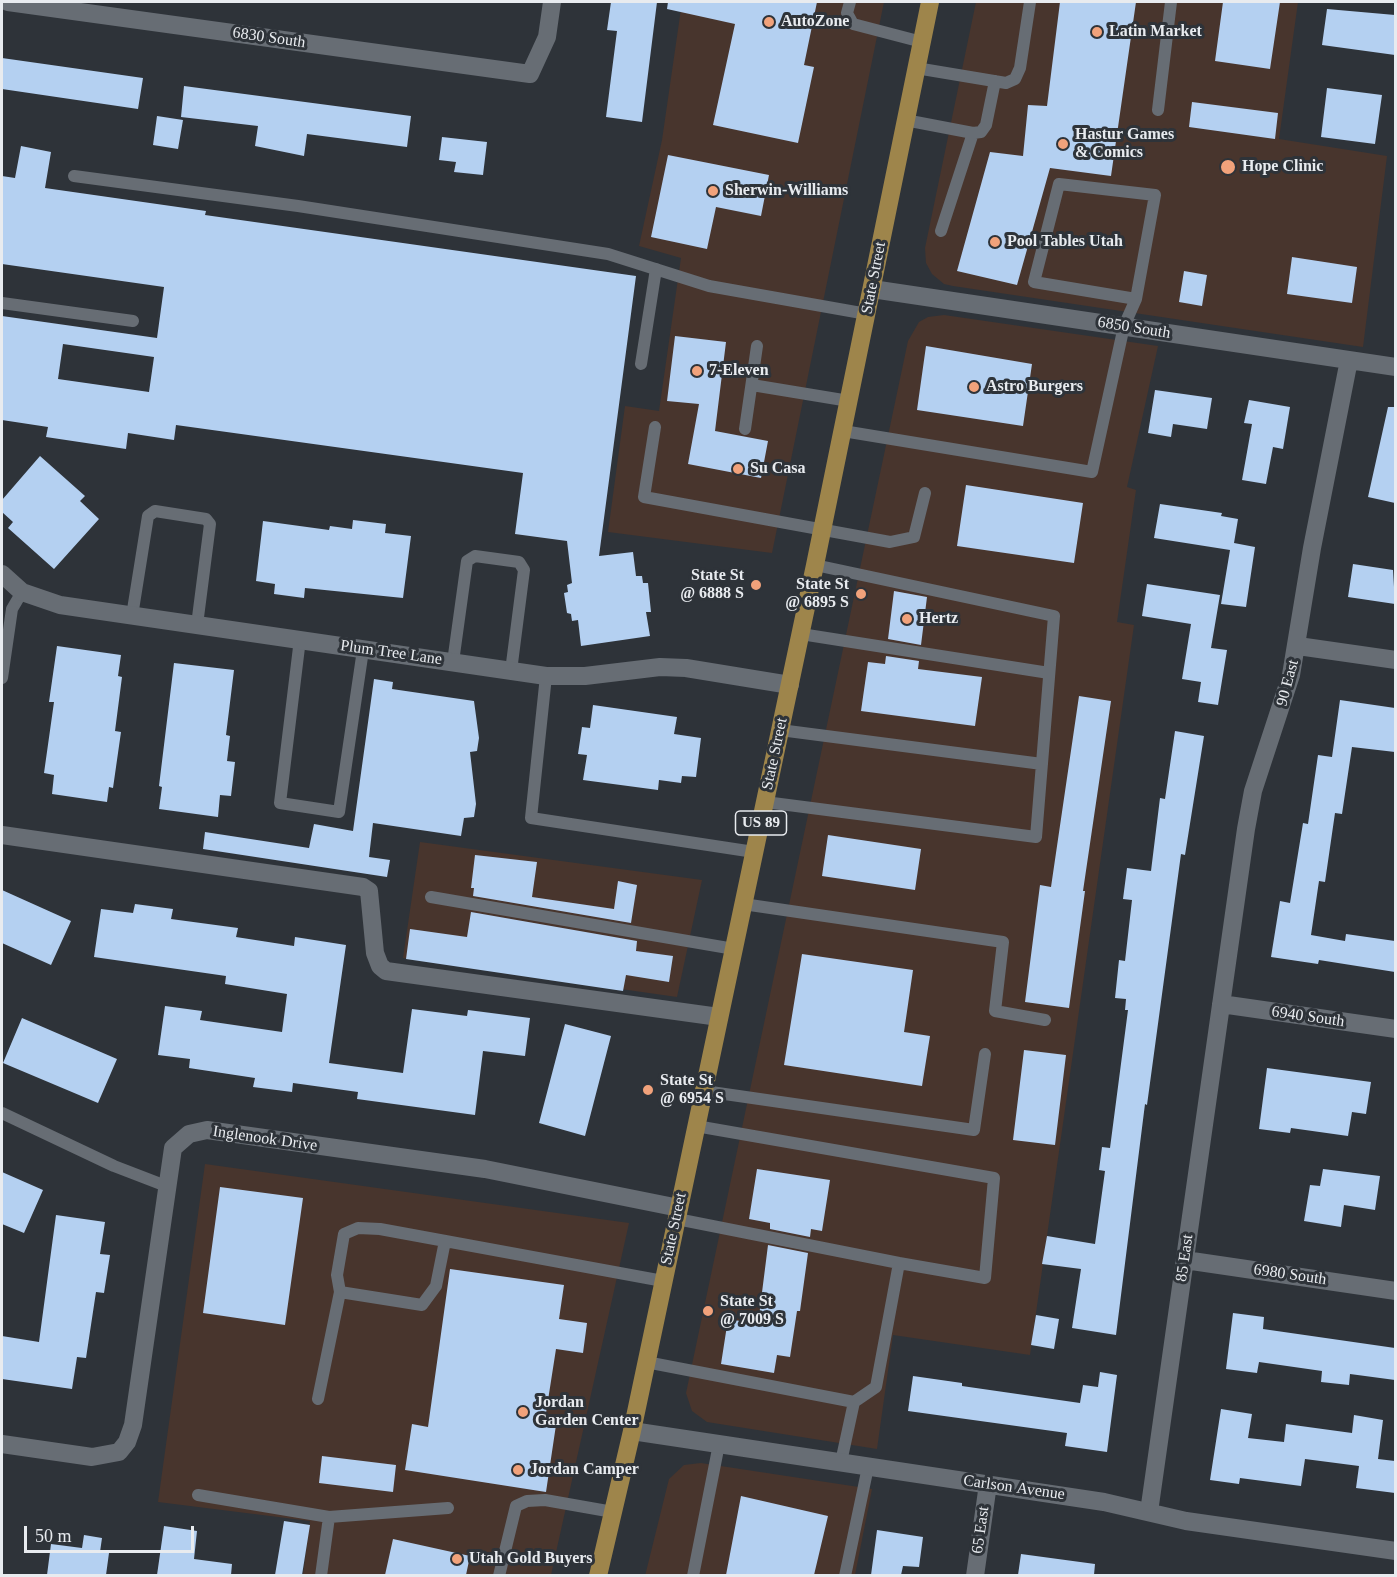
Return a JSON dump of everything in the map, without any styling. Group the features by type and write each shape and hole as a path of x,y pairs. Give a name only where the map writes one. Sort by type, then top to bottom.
{"main road":[{"name":"State Street","path":"598,1575 632,1431 801,634 930,2"}],"street":[{"name":"6830 South","path":"8,2 530,74 547,37 552,2"},
{"name":"6850 South","path":"872,289 1395,367"},
{"name":"90 East","path":"1221,1004 1253,791 1284,702 1298,645 1312,548 1349,360"},
{"name":"Plum Tree Lane","path":"2,574 22,592 60,605 546,676 585,676 660,667 686,668 790,685"},
{"path":"1298,645 1395,660"},
{"path":"2,835 363,887 369,891 375,953 380,966 386,971 719,1017"},
{"name":"6940 South","path":"1221,1004 1395,1029"},
{"name":"85 East","path":"1149,1512 1221,1004"},
{"name":"Inglenook Drive","path":"2,1444 92,1457 119,1452 127,1442 133,1425 173,1148 189,1134 207,1130 485,1169 678,1213"},
{"name":"6980 South","path":"1185,1260 1395,1291"},
{"name":"Carlson Avenue","path":"632,1431 1104,1502 1186,1521 1395,1551"},
{"name":"65 East","path":"975,1575 987,1484"}],"lane":[{"path":"850,2 848,13 854,24 922,42"},
{"path":"916,68 1006,83 1015,79 1020,68 1030,2"},
{"path":"1158,110 1171,2"},
{"path":"905,120 973,133 981,132 986,125 995,81"},
{"path":"941,231 973,133"},
{"path":"74,176 298,206 608,254 709,286 867,314"},
{"path":"843,431 1092,472 1124,326 1136,299 1155,195 1059,184 1034,282 1136,299"},
{"path":"641,364 656,269"},
{"path":"2,303 134,321"},
{"path":"745,429 757,346"},
{"path":"752,385 849,401"},
{"path":"655,427 644,497 890,542 914,537 925,493"},
{"path":"132,616 148,516 155,511 206,519 210,524 197,625"},
{"path":"453,662 470,557 519,562 524,570 511,671"},
{"path":"765,802 1036,837 1054,616 815,565"},
{"path":"2,678 12,609 22,592"},
{"path":"801,634 1049,673"},
{"path":"300,639 280,803 339,812 363,650"},
{"path":"546,676 531,818 754,852"},
{"path":"780,730 1042,764"},
{"path":"431,897 734,949"},
{"path":"743,904 1003,942 995,1011 1045,1020"},
{"path":"704,1091 974,1130 985,1054"},
{"path":"2,1113 114,1166 166,1186"},
{"path":"678,1213 899,1263 985,1278 994,1178 696,1126"},
{"path":"318,1399 340,1292 337,1275 344,1234 358,1228 380,1229 663,1281"},
{"path":"340,1292 422,1305 436,1286 445,1241"},
{"path":"841,1462 854,1402 876,1387 899,1263"},
{"path":"646,1362 854,1402"},
{"path":"693,1575 719,1444"},
{"path":"845,1575 868,1467"},
{"path":"198,1495 329,1517 448,1508"},
{"path":"499,1575 516,1506 527,1501 545,1500 614,1512"},
{"path":"321,1575 329,1517"}],"shaded area":[{"path":"682,2 884,2 772,553 608,532 625,406 659,411 681,258 639,246 662,140"},
{"path":"976,2 1298,2 1279,139 1387,156 1363,347 953,286 944,284 932,274 926,263 925,248"},
{"path":"944,315 1158,346 1127,487 1136,490 1117,622 1134,625 1030,1355 893,1335 877,1449 707,1422 692,1411 686,1393 908,341 919,322 928,317"},
{"path":"420,842 702,880 677,997 403,958"},
{"path":"205,1164 629,1223 551,1575 303,1575 310,1521 158,1502"},
{"path":"701,1463 872,1489 855,1575 645,1576 669,1479 684,1465"}],"building":[{"path":"611,2 657,2 642,122 606,117 617,31 607,30"},
{"path":"668,2 817,2 804,65 814,67 798,143 713,125 735,24 667,9"},
{"path":"1060,2 1136,2 1111,176 1050,168 1017,285 957,271 990,152 1023,156 1028,105 1047,106"},
{"path":"1223,2 1280,2 1270,69 1215,61"},
{"path":"1327,9 1395,15 1395,55 1322,45"},
{"path":"2,58 143,78 138,109 2,89"},
{"path":"184,86 411,116 407,147 307,134 304,156 255,146 258,126 181,117"},
{"path":"1327,88 1382,95 1375,144 1321,137"},
{"path":"1192,102 1278,113 1275,139 1189,127"},
{"path":"157,116 183,120 178,149 153,145"},
{"path":"442,137 487,142 483,175 454,172 456,162 439,160"},
{"path":"21,146 51,152 45,188 206,211 205,215 636,276 599,556 633,552 636,576 642,576 643,583 648,583 651,612 646,612 650,636 581,646 578,620 572,621 571,614 567,613 564,593 568,592 567,585 572,583 567,541 515,534 523,473 176,425 174,440 128,433 126,449 46,437 48,427 2,420 2,316 157,338 164,287 2,264 2,176 15,178","holes":["63,344 154,357 149,392 58,379"]},
{"name":"Sherwin-Williams","path":"668,155 769,175 761,216 716,207 707,249 651,237"},
{"path":"1292,257 1357,267 1352,303 1287,294"},
{"path":"1184,271 1207,275 1202,306 1179,302"},
{"path":"675,336 726,342 715,431 768,441 761,478 688,464 699,404 667,401"},
{"name":"Astro Burgers","path":"926,346 1032,364 1023,426 917,410"},
{"path":"1155,390 1212,398 1207,429 1173,424 1171,437 1148,433"},
{"path":"1249,400 1290,407 1283,449 1273,447 1266,484 1242,480 1252,424 1244,423"},
{"path":"1388,407 1395,407 1395,503 1368,497"},
{"path":"40,456 85,496 80,501 99,519 54,569 8,528 13,522 2,512 2,500"},
{"path":"966,485 1083,503 1074,563 957,546"},
{"path":"1160,504 1222,513 1221,516 1238,519 1234,543 1255,547 1246,607 1221,604 1230,550 1154,538"},
{"path":"353,520 386,524 385,533 411,536 403,598 305,588 304,598 274,594 275,584 256,581 263,521 329,530 330,526 352,529"},
{"path":"1353,564 1393,570 1395,604 1348,597"},
{"path":"1147,584 1220,595 1211,648 1227,650 1218,705 1198,702 1201,682 1182,679 1191,624 1142,616"},
{"name":"Hertz","path":"894,591 927,597 921,645 888,639"},
{"path":"57,646 121,655 118,676 122,677 115,731 121,732 113,788 109,787 107,802 52,794 54,775 44,773 54,702 49,702"},
{"path":"886,656 919,661 918,669 982,677 975,726 861,711 868,662 885,664"},
{"path":"174,663 234,670 226,735 230,736 227,761 235,762 231,796 220,795 218,817 159,809 162,787 159,786"},
{"path":"374,679 393,682 392,689 474,701 479,738 477,751 470,752 476,804 474,817 464,818 461,836 373,823 369,857 390,860 387,877 203,849 205,832 309,848 314,824 353,831"},
{"path":"1079,696 1111,701 1083,891 1085,891 1069,1008 1025,1002 1040,885 1051,887"},
{"path":"1340,700 1395,708 1395,752 1352,747 1342,814 1335,813 1325,882 1319,881 1311,935 1345,941 1346,934 1395,941 1395,972 1319,960 1318,964 1271,957 1280,901 1290,903 1303,823 1308,824 1318,755 1332,757"},
{"path":"593,705 677,717 674,734 701,738 696,777 682,776 681,783 659,780 658,790 583,780 587,755 578,754 582,727 590,728"},
{"path":"1175,731 1204,736 1185,855 1181,854 1147,1105 1145,1104 1116,1335 1072,1328 1081,1269 1042,1264 1047,1236 1095,1244 1105,1171 1099,1170 1102,1147 1110,1148 1128,1010 1125,1010 1126,999 1115,998 1119,960 1125,961 1132,900 1123,899 1127,868 1151,871 1160,798 1165,799"},
{"path":"828,835 921,849 915,890 822,876"},
{"path":"475,855 537,862 532,897 614,909 618,881 637,885 631,923 473,896 474,888 471,888"},
{"path":"2,890 71,921 51,965 2,943"},
{"path":"135,904 173,909 171,919 238,928 236,937 294,946 295,937 346,945 329,1063 403,1073 412,1009 467,1016 468,1010 530,1018 525,1056 483,1051 475,1115 357,1099 358,1092 293,1083 292,1092 253,1087 255,1078 189,1068 190,1059 158,1055 165,1006 202,1011 200,1020 282,1032 287,994 225,984 226,976 94,957 101,909 133,913"},
{"path":"471,912 637,941 636,951 673,956 669,982 626,975 623,991 406,959 410,929 467,937"},
{"path":"802,954 913,970 904,1032 930,1036 922,1086 784,1065"},
{"path":"22,1018 117,1059 98,1103 3,1063"},
{"path":"565,1024 611,1036 585,1136 539,1123"},
{"path":"1024,1050 1066,1055 1055,1145 1013,1140"},
{"path":"1267,1068 1371,1082 1366,1114 1352,1112 1348,1136 1291,1128 1290,1133 1259,1129"},
{"path":"757,1169 830,1180 822,1231 811,1229 810,1237 770,1229 770,1223 749,1219"},
{"path":"1323,1169 1380,1176 1375,1210 1344,1205 1341,1227 1304,1221 1310,1185 1320,1186"},
{"path":"2,1172 43,1190 24,1233 2,1224"},
{"path":"220,1187 303,1198 285,1325 203,1313"},
{"path":"56,1215 105,1222 100,1254 110,1255 104,1293 96,1292 86,1358 77,1357 72,1389 2,1379 2,1336 39,1342"},
{"path":"768,1245 808,1253 800,1311 797,1311 790,1357 777,1355 774,1373 721,1364 728,1319 758,1324"},
{"path":"450,1269 564,1285 559,1319 587,1323 583,1353 556,1349 546,1413 556,1425 546,1492 405,1470 412,1424 428,1427"},
{"path":"1233,1313 1264,1317 1263,1329 1395,1348 1395,1380 1350,1374 1349,1385 1321,1382 1322,1371 1259,1362 1257,1373 1226,1369"},
{"path":"1036,1315 1059,1319 1054,1349 1031,1345"},
{"path":"1100,1372 1117,1375 1107,1452 1065,1446 1067,1433 908,1411 913,1376 962,1383 962,1386 1080,1403 1083,1385 1098,1387"},
{"path":"1221,1409 1252,1414 1248,1438 1284,1442 1286,1424 1352,1433 1354,1415 1383,1420 1378,1459 1395,1461 1395,1493 1356,1488 1359,1466 1305,1459 1301,1486 1240,1478 1239,1484 1210,1480"},
{"path":"322,1456 396,1465 393,1492 319,1483"},
{"path":"741,1496 828,1516 814,1575 726,1575"},
{"path":"284,1521 310,1525 302,1575 275,1575"},
{"path":"164,1526 197,1531 194,1559 232,1564 231,1575 157,1575"},
{"path":"877,1530 923,1537 919,1567 903,1566 901,1575 871,1575"},
{"path":"84,1535 102,1538 100,1552 109,1553 106,1575 47,1575 51,1544 82,1548"},
{"path":"393,1539 470,1556 466,1575 385,1575"},
{"path":"1021,1554 1095,1564 1094,1575 1018,1575"}],"place":[{"name":"AutoZone","path":"769,22"},
{"name":"Latin Market","path":"1097,32"},
{"name":"Hastur Games & Comics","path":"1063,144"},
{"name":"Hope Clinic","path":"1228,167"},
{"name":"Sherwin-Williams","path":"713,191"},
{"name":"Pool Tables Utah","path":"995,242"},
{"name":"7-Eleven","path":"697,371"},
{"name":"Astro Burgers","path":"974,387"},
{"name":"Su Casa","path":"738,469"},
{"name":"State St @ 6888 S","path":"756,585"},
{"name":"State St @ 6895 S","path":"861,594"},
{"name":"Hertz","path":"907,619"},
{"name":"State St @ 6954 S","path":"648,1090"},
{"name":"State St @ 7009 S","path":"708,1311"},
{"name":"Jordan Garden Center","path":"523,1412"},
{"name":"Jordan Camper","path":"518,1470"},
{"name":"Utah Gold Buyers","path":"457,1559"}]}
